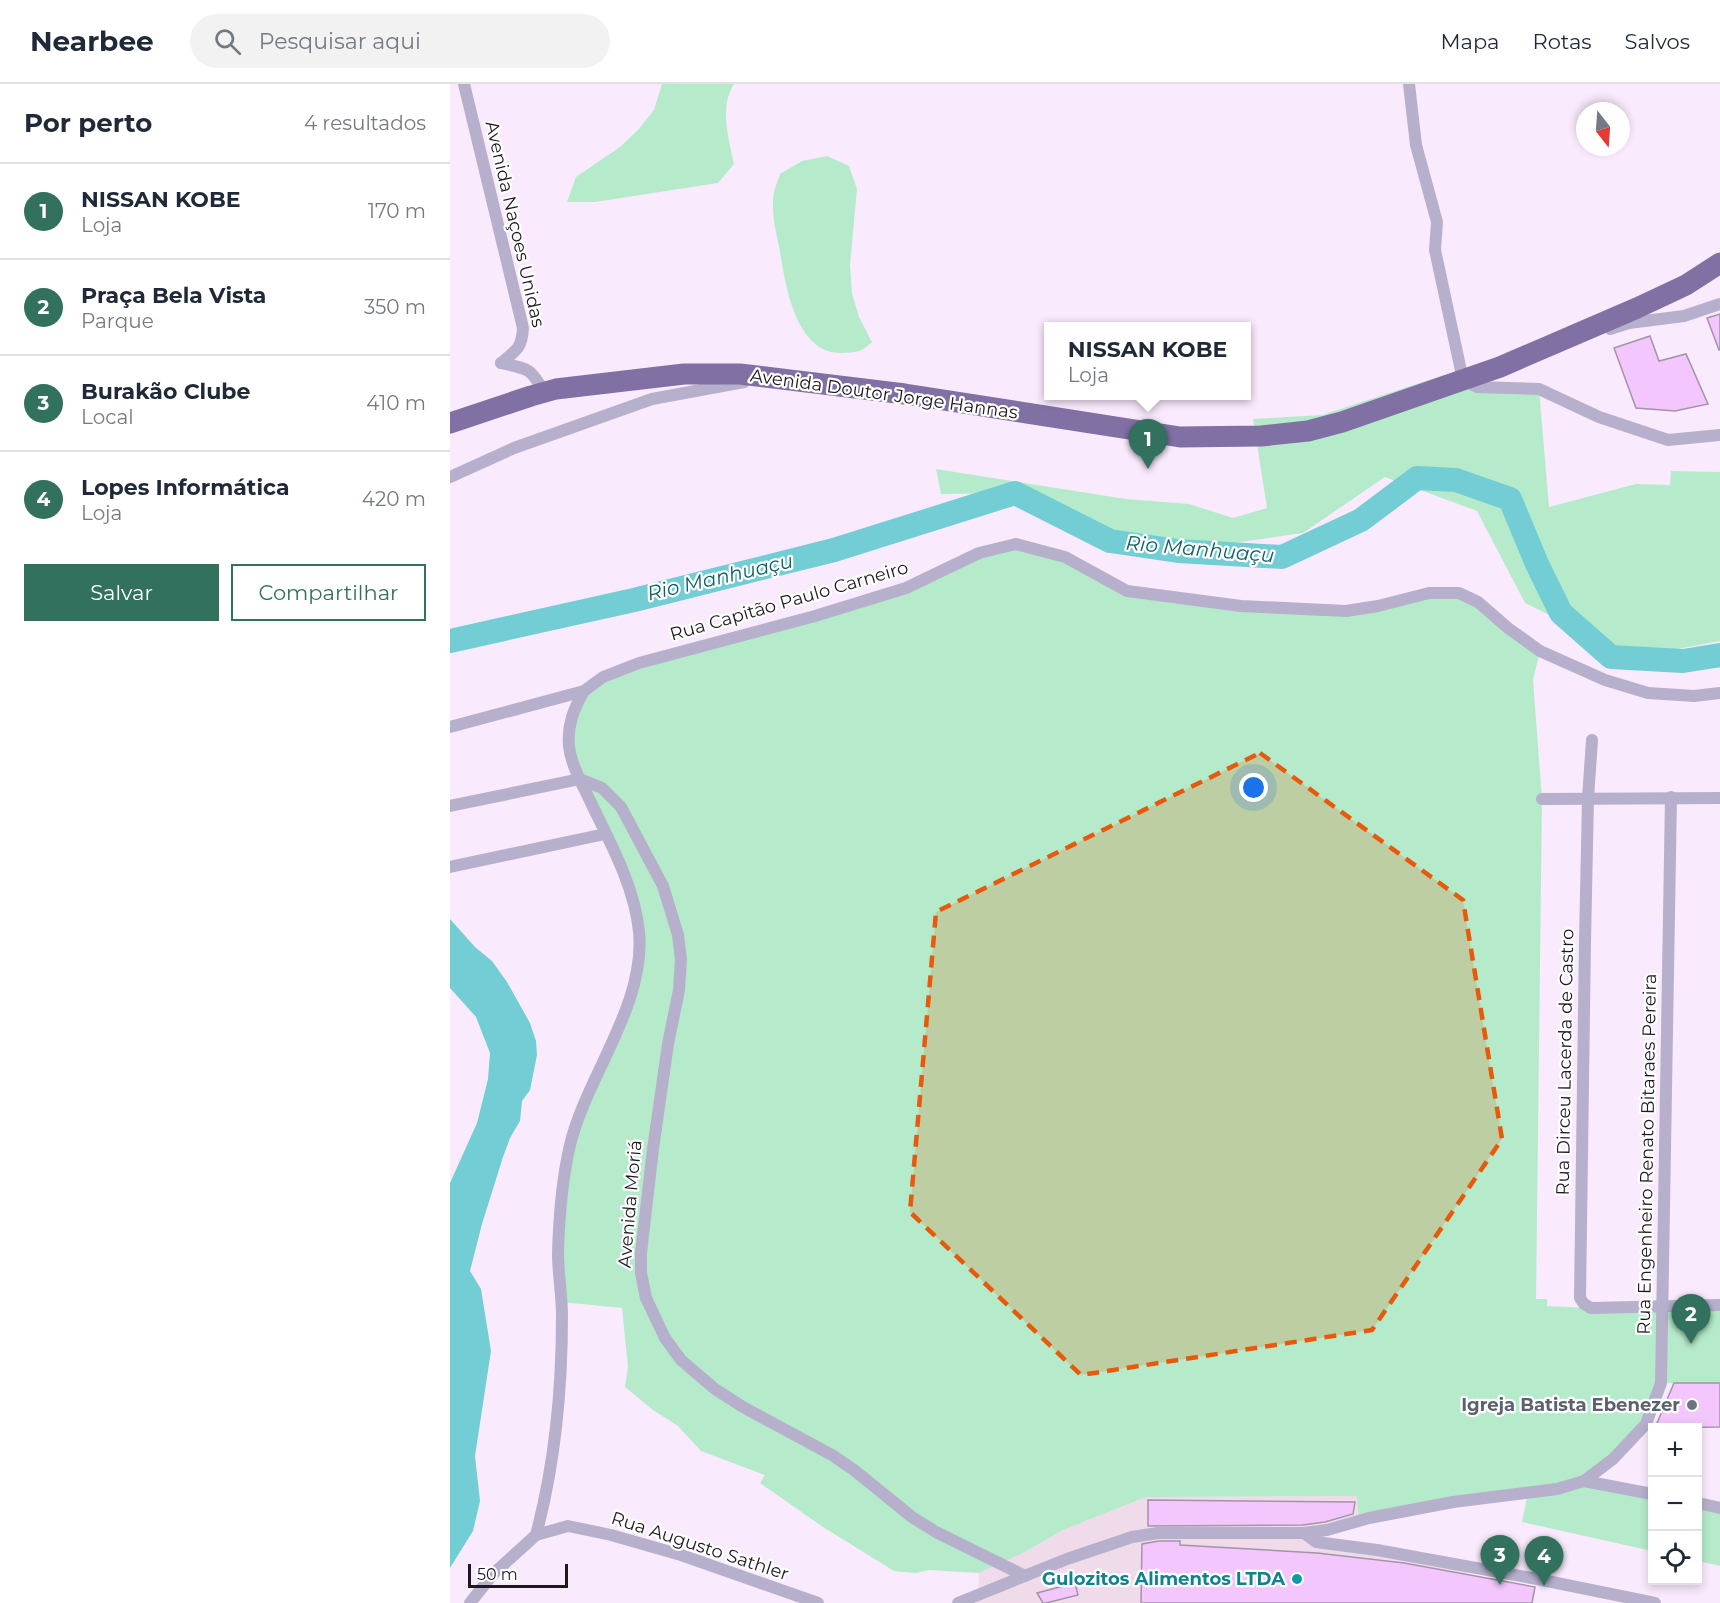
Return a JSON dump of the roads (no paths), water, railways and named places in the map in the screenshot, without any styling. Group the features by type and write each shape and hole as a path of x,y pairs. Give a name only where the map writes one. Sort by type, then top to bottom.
{"highway":[{"name":"Avenida Doutor Jorge Hannas","path":"450,423 544,392 684,374 761,376 905,394 1180,437 1262,436 1308,431 1342,422 1463,380 1540,350 1686,285 1720,263"}],"street":[{"name":"Avenida Naçoes Unidas","path":"464,84 523,328 523,343 501,363 532,372 544,392"},
{"path":"1409,84 1416,146 1437,222 1435,250 1463,380 1477,387 1539,389 1599,417 1668,440 1720,435"},
{"path":"1540,350 1629,323 1684,316 1720,304"},
{"path":"450,477 513,448 652,399 755,380 761,376"},
{"name":"Rua Capitão Paulo Carneiro","path":"584,691 603,677 639,663 815,616 906,588 979,553 1016,544 1065,557 1127,591 1240,606 1346,611 1378,606 1429,593 1459,593 1478,602 1540,651 1605,680 1648,693 1694,696 1720,693"},
{"path":"450,727 584,691"},
{"path":"470,1603 493,1574 536,1535 547,1495 561,1368 562,1314 558,1253 570,1146 585,1099 630,1000 638,963 639,932 631,896 579,778 569,747 570,721 584,691"},
{"name":"Rua Dirceu Lacerda de Castro","path":"1592,740 1588,798 1580,1298 1591,1308 1720,1305"},
{"path":"450,806 579,778"},
{"name":"Avenida Moriá","path":"579,778 602,788 621,807 663,886 678,935 681,959 679,990 668,1044 641,1253 641,1273 646,1298 665,1338 681,1360 715,1389 839,1460 912,1517 936,1532 1025,1576"},
{"name":"Rua Engenheiro Renato Bitaraes Pereira","path":"1584,1481 1613,1459 1646,1424 1661,1383 1671,797"},
{"path":"1542,799 1720,798"},
{"path":"450,867 605,834"},
{"path":"958,1603 1067,1559 1132,1538 1158,1533 1304,1533 1453,1502 1557,1489 1584,1481 1648,1493"},
{"path":"1702,1504 1720,1508"},
{"name":"Rua Augusto Sathler","path":"536,1535 568,1526 611,1535 681,1555 818,1603"},
{"path":"1304,1533 1316,1542 1377,1550 1537,1578 1655,1603"},
{"path":"768,1586 789,1603"}],"water":[{"path":"450,919 475,947 492,961 507,982 530,1023 536,1041 537,1055 530,1090 522,1101 520,1121 503,1157 470,1271 481,1289 491,1351 475,1456 480,1501 473,1531 450,1568 450,1183 477,1123 488,1079 490,1053 476,1017 450,988"}],"waterway":[{"name":"Rio Manhuaçu","path":"450,641 634,600 834,550 1015,493 1110,541 1178,551 1282,557 1361,520 1417,478 1456,480 1510,499 1537,564 1561,613 1611,657 1683,661 1720,655"}],"place":[{"name":"NISSAN KOBE","path":"1148,469"},
{"name":"Praça Bela Vista","path":"1691,1344"},
{"name":"Igreja Batista Ebenezer","path":"1692,1405"},
{"name":"Gulozitos Alimentos LTDA","path":"1297,1579"},
{"name":"Burakão Clube","path":"1500,1585"},
{"name":"Lopes Informática","path":"1544,1586"}]}
